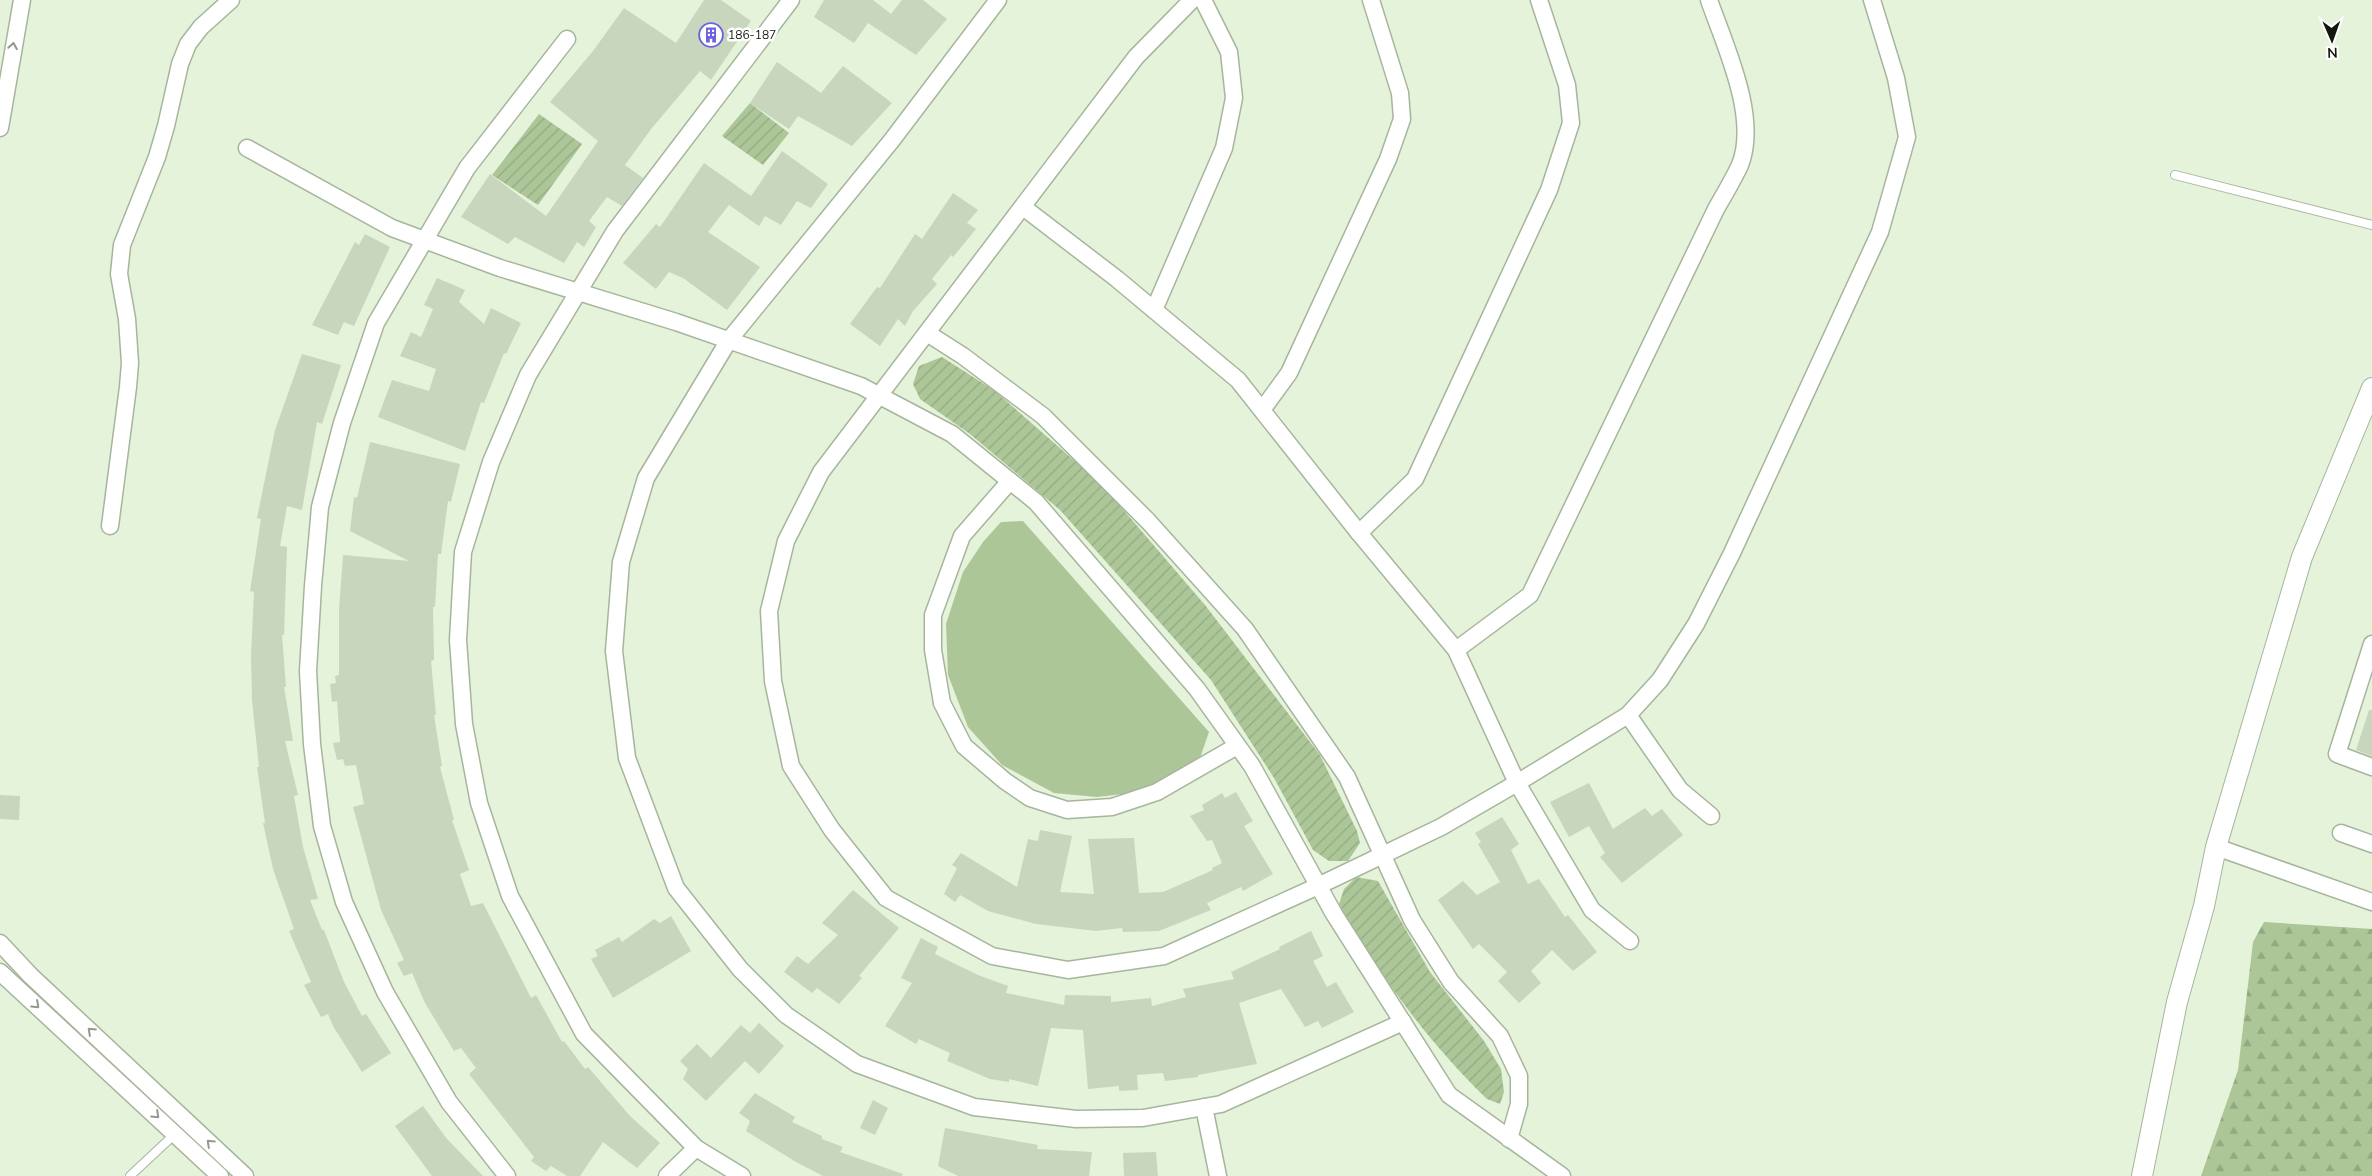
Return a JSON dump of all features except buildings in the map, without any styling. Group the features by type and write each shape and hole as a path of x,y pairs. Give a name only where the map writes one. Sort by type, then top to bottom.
{"street":[{"path":"0,128 3,88 22,0"},
{"path":"110,526 130,363 119,274 122,245 157,157 180,64 188,44 201,27 231,0"},
{"path":"742,1176 696,1148 584,1034 510,896 479,803 464,724 458,640 463,552 491,462 528,375 616,231 791,0"},
{"path":"998,0 892,140 729,340 646,478 622,562 614,652 627,758 676,888 740,969 786,1015 857,1064 974,1107 1076,1119 1144,1118 1221,1104 1403,1022"},
{"path":"1192,0 1136,57 1024,207 878,395 822,472 786,541 769,611 773,681 790,766 832,830 886,898 992,956 1068,970 1164,956 1318,886 1441,827 1628,715 1660,680 1696,624 1732,553 1880,232 1907,137 1896,78 1872,0"},
{"path":"1154,310 1224,148 1234,98 1229,52 1203,0"},
{"path":"1262,410 1288,373 1388,159 1402,119 1400,93 1371,0"},
{"path":"1359,533 1415,479 1549,190 1571,123 1567,85 1539,0"},
{"path":"1456,650 1530,594 1716,209 1740,164 1745,136 1742,97 1709,0"},
{"path":"507,1176 448,1102 384,992 344,902 322,826 312,744 308,671 320,507 342,423 376,323 424,239 468,168 566,39"},
{"path":"247,148 392,228 500,268 729,340 861,386 952,434 1036,502 1198,690 1252,766 1318,886 1449,1095 1562,1176"},
{"path":"1024,207 1154,310 1238,380 1359,533 1456,650 1517,783 1592,910 1630,941"},
{"path":"926,333 963,356 1043,416 1148,521 1245,630 1347,777 1412,920 1451,982 1500,1036 1519,1076 1519,1104 1509,1138"},
{"path":"2142,1176 2177,1002 2204,906 2216,847 2302,557 2372,388"},
{"path":"1010,481 962,536 933,615 933,650 942,703 964,746 1005,781 1030,798 1067,810 1112,807 1157,792 1237,746"},
{"path":"2372,644 2365,690 2337,754 2372,767"},
{"path":"1628,715 1680,790 1710,816"},
{"path":"2341,833 2372,844"},
{"path":"2216,847 2372,902"},
{"path":"0,943 32,976 245,1176"},
{"path":"0,972 176,1133 220,1176"},
{"path":"1204,1107 1219,1176"},
{"path":"667,1176 696,1148"}],"lane":[{"path":"2175,174 2372,226"},
{"path":"130,1176 176,1133"}],"green space":[{"path":"750,103 789,133 763,165 722,136"},
{"path":"539,114 582,144 538,205 492,175"},
{"path":"942,357 995,391 1102,485 1205,605 1320,755 1357,831 1360,843 1348,861 1329,861 1313,850 1274,778 1211,680 1060,510 970,434 920,399 913,384 919,366"},
{"path":"1023,521 1209,732 1200,758 1164,780 1131,793 1097,797 1054,793 1002,765 968,727 948,675 946,624 963,572 983,542 1001,522"},
{"path":"1356,877 1378,881 1430,972 1484,1041 1501,1069 1504,1092 1500,1104 1487,1099 1425,1031 1388,982 1354,930 1339,904 1344,889"},
{"path":"2264,922 2372,929 2372,1176 2201,1176 2238,1070 2253,942"}],"place":[{"name":"186-187","path":"711,35"}]}
